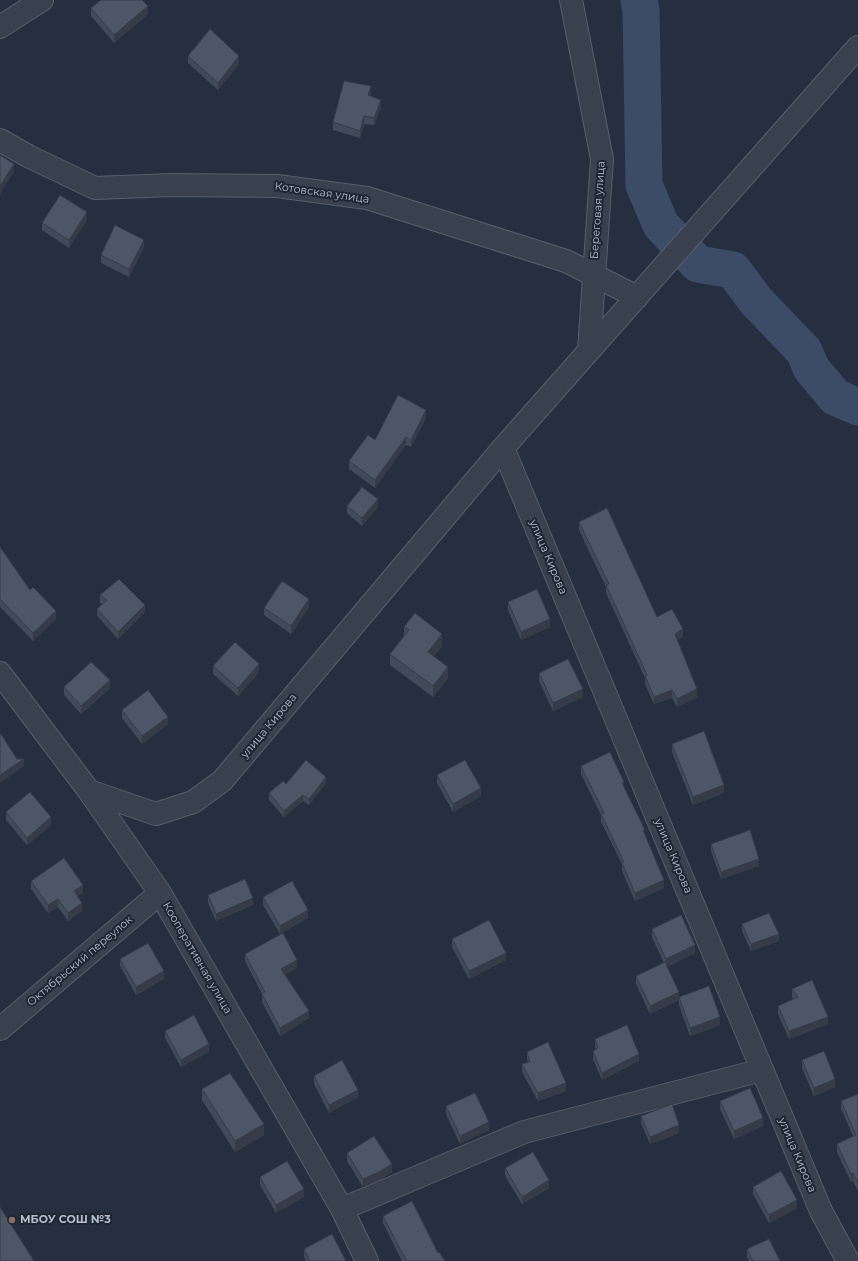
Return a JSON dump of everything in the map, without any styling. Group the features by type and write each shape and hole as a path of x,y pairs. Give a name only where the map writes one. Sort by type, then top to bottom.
{"street":[{"path":"0,27 42,0"},
{"name":"Береговая улица","path":"571,0 602,159 593,274 589,351"},
{"name":"улица Кирова","path":"89,791 156,814 193,802 222,781 503,448 858,48"},
{"name":"Котовская улица","path":"0,140 28,156 95,188 172,185 277,186 367,198 566,261 593,274 640,293"},
{"name":"улица Кирова","path":"503,448 821,1211 848,1261"},
{"name":"Кооперативная улица","path":"0,673 89,791 160,893 342,1209 368,1261"},
{"name":"Октябрьский переулок","path":"0,1028 160,893"},
{"path":"342,1209 524,1132 762,1070"}],"building":[{"path":"101,0 142,0 148,6 114,35 91,8"},
{"path":"210,29 239,56 218,83 188,56"},
{"path":"344,81 371,86 368,95 381,100 374,118 364,116 360,131 333,122"},
{"path":"0,155 14,164 0,186"},
{"path":"60,195 87,212 69,240 42,223"},
{"path":"115,225 144,240 129,269 101,255"},
{"path":"398,395 426,410 411,440 406,437 375,480 349,461 368,435 375,440"},
{"path":"362,487 378,499 362,518 347,506"},
{"path":"607,508 657,617 672,609 683,629 675,634 697,689 677,699 672,690 654,697 645,676 647,675 606,585 609,584 579,522"},
{"path":"0,547 30,590 33,587 56,611 33,633 0,599"},
{"path":"119,579 145,605 118,632 97,609 107,600 100,595"},
{"path":"282,581 309,599 291,626 264,608"},
{"path":"537,589 550,619 521,632 508,602"},
{"path":"415,613 442,634 428,652 448,667 433,686 390,654 409,630 404,627"},
{"path":"235,642 259,664 238,688 213,666"},
{"path":"568,659 583,689 553,703 539,673"},
{"path":"91,662 110,680 81,706 64,687"},
{"path":"148,690 168,717 142,736 122,710"},
{"path":"704,731 724,785 693,797 672,744"},
{"path":"1,734 17,759 24,759 0,775 0,735"},
{"path":"610,752 624,782 622,783 645,830 643,830 664,880 635,893 622,863 624,862 601,814 604,813 581,766"},
{"path":"306,760 326,777 309,799 303,795 284,811 269,793 283,781 286,784"},
{"path":"465,760 481,788 453,804 437,775"},
{"path":"30,792 51,817 27,838 6,812"},
{"path":"750,830 759,859 721,872 711,844"},
{"path":"64,858 83,885 74,891 82,903 68,913 58,899 48,905 31,881"},
{"path":"245,879 253,898 216,914 208,895"},
{"path":"292,881 308,910 280,926 263,897"},
{"path":"769,913 779,934 751,944 742,924"},
{"path":"681,915 695,945 666,959 652,929"},
{"path":"489,920 506,953 469,971 452,939"},
{"path":"283,933 297,960 281,969 309,1011 280,1028 262,994 265,992 245,954"},
{"path":"148,943 164,971 136,987 120,959"},
{"path":"665,962 679,992 650,1006 636,976"},
{"path":"812,980 828,1017 789,1031 778,1006 798,997 792,989"},
{"path":"709,986 720,1017 690,1028 679,997"},
{"path":"194,1015 209,1044 181,1060 165,1031"},
{"path":"627,1025 639,1054 602,1073 593,1051 598,1048 595,1039"},
{"path":"548,1042 566,1083 538,1093 522,1064 530,1062 527,1052"},
{"path":"824,1051 835,1079 814,1088 802,1060"},
{"path":"342,1060 358,1090 329,1105 314,1076"},
{"path":"230,1073 264,1124 235,1141 202,1089"},
{"path":"750,1088 763,1118 734,1131 720,1101"},
{"path":"475,1093 489,1122 460,1136 446,1106"},
{"path":"858,1094 858,1183 853,1173 851,1174 837,1144 856,1135 841,1101"},
{"path":"672,1104 679,1125 650,1137 641,1116"},
{"path":"374,1136 392,1164 363,1179 347,1153"},
{"path":"533,1152 549,1180 522,1197 505,1168"},
{"path":"287,1161 304,1189 276,1205 260,1177"},
{"path":"781,1171 797,1200 769,1215 753,1187"},
{"path":"412,1201 438,1253 439,1252 445,1261 407,1261 400,1249 383,1216"},
{"path":"0,1207 34,1261 0,1261"},
{"path":"332,1234 346,1261 310,1261 304,1249"},
{"path":"769,1239 780,1261 753,1261 747,1249"}],"waterway":[{"path":"639,0 641,10 644,185 661,225 698,264 733,270 756,301 804,351 811,368 835,397 858,407"}],"place":[{"name":"МБОУ СОШ №3","path":"12,1220"}]}
